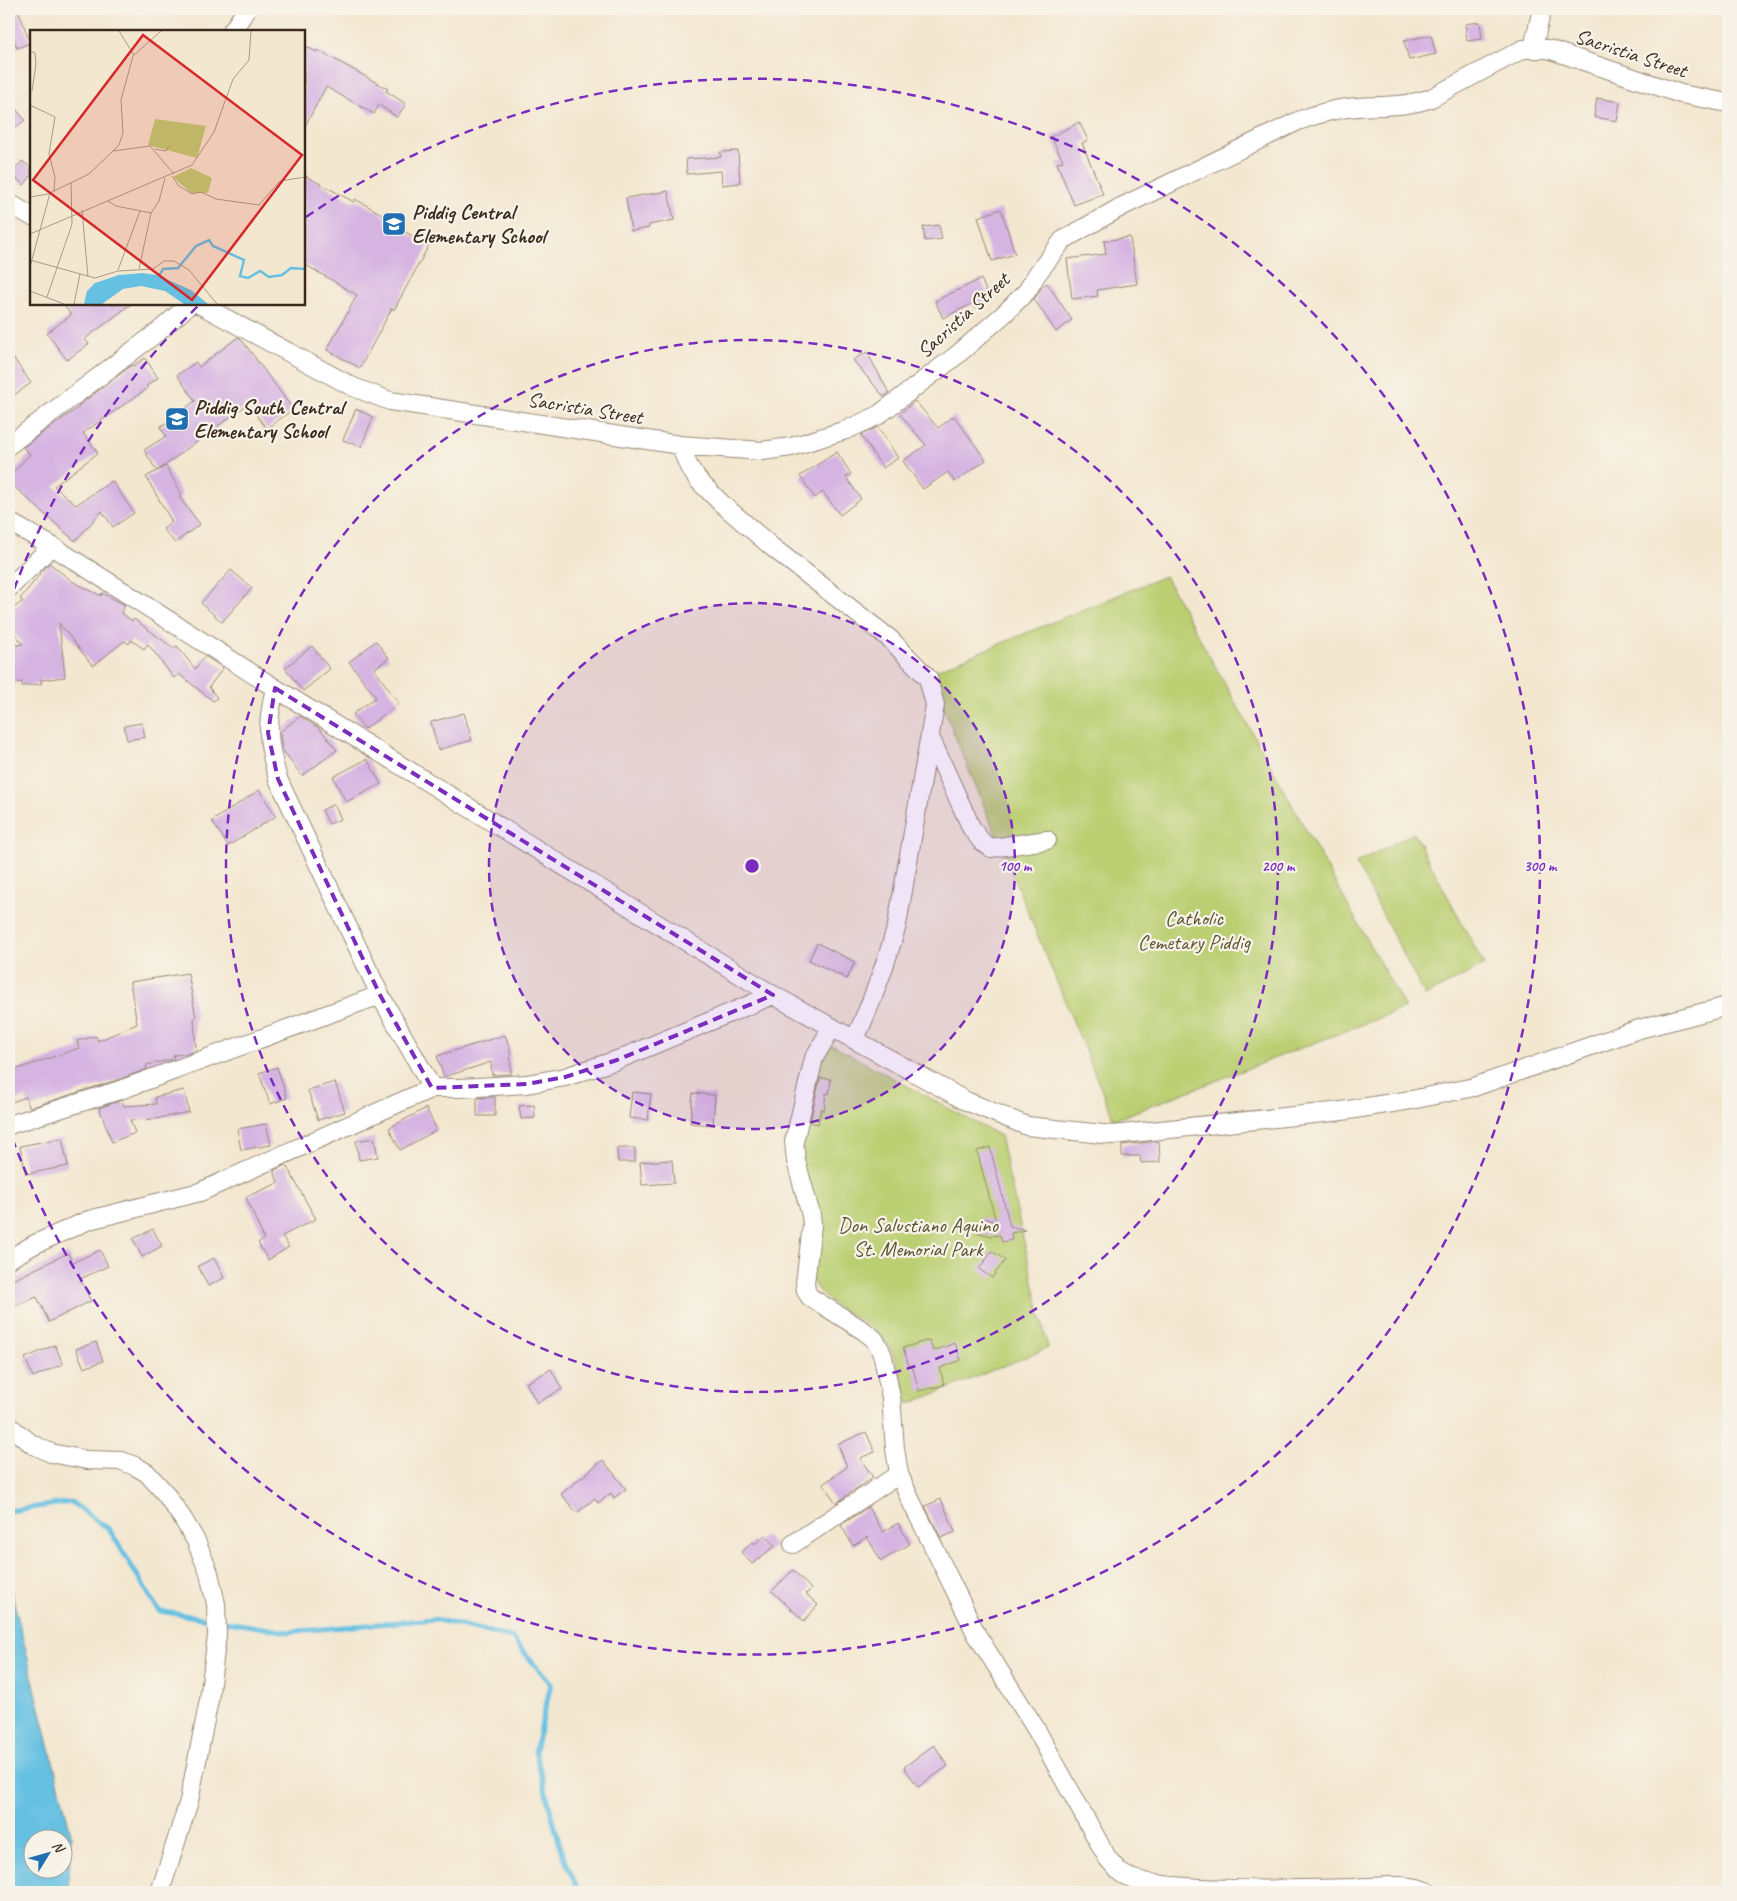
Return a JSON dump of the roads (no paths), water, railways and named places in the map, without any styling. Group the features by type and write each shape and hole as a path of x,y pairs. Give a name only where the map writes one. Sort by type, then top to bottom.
{"street":[{"path":"233,30 248,9"},
{"path":"1533,48 1542,9"},
{"name":"Sacristia Street","path":"200,305 353,387 390,401 680,446 762,452 837,433 877,416 957,355 1004,314 1027,291 1041,268 1063,240 1122,207 1312,116 1346,108 1416,104 1432,98 1524,49 1533,48 1548,49 1681,94 1728,103"},
{"path":"9,203 30,215"},
{"path":"9,445 159,331 189,305"},
{"path":"680,446 688,467 721,503 772,547 890,639 928,678 935,705 897,925 890,951 855,1039"},
{"path":"9,522 52,546 276,688 773,995 966,1101 1027,1126 1112,1135 1342,1111 1474,1086 1639,1029 1728,1006"},
{"path":"9,588 52,546"},
{"path":"276,688 269,717 268,733 270,752 278,779 380,995 432,1088"},
{"path":"930,737 972,829 982,842 991,848 1047,840"},
{"path":"9,1124 123,1089 380,995"},
{"path":"9,1259 35,1244 89,1220 200,1192 432,1088 527,1084 565,1077 617,1060 773,995"},
{"path":"832,1027 814,1058 794,1142 796,1161 812,1225 805,1282 806,1291 810,1298 864,1331 874,1339 880,1349 891,1398 899,1474 977,1635 1036,1729 1108,1859 1122,1874 1154,1884 1288,1889 1391,1886 1419,1888 1428,1892"},
{"path":"9,1426 32,1444 51,1453 87,1460 122,1461 147,1473 165,1493 183,1519 196,1540 209,1573 216,1604 217,1636 209,1700 189,1801 160,1892"},
{"path":"792,1544 899,1474"}],"water":[{"path":"9,1582 70,1828 22,1828 22,1878 69,1878 68,1892 9,1892"}],"waterway":[{"path":"9,1511 71,1502 109,1529 159,1611 288,1632 434,1619 511,1637 551,1684 535,1751 561,1850 579,1892"}],"place":[{"name":"Piddig Central Elementary School","path":"394,224"},
{"name":"Piddig South Central Elementary School","path":"177,419"}],"park label":[{"name":"Catholic Cemetary Piddig","path":"1194,930"},
{"name":"Don Salustiano Aquino St. Memorial Park","path":"918,1237"}]}
